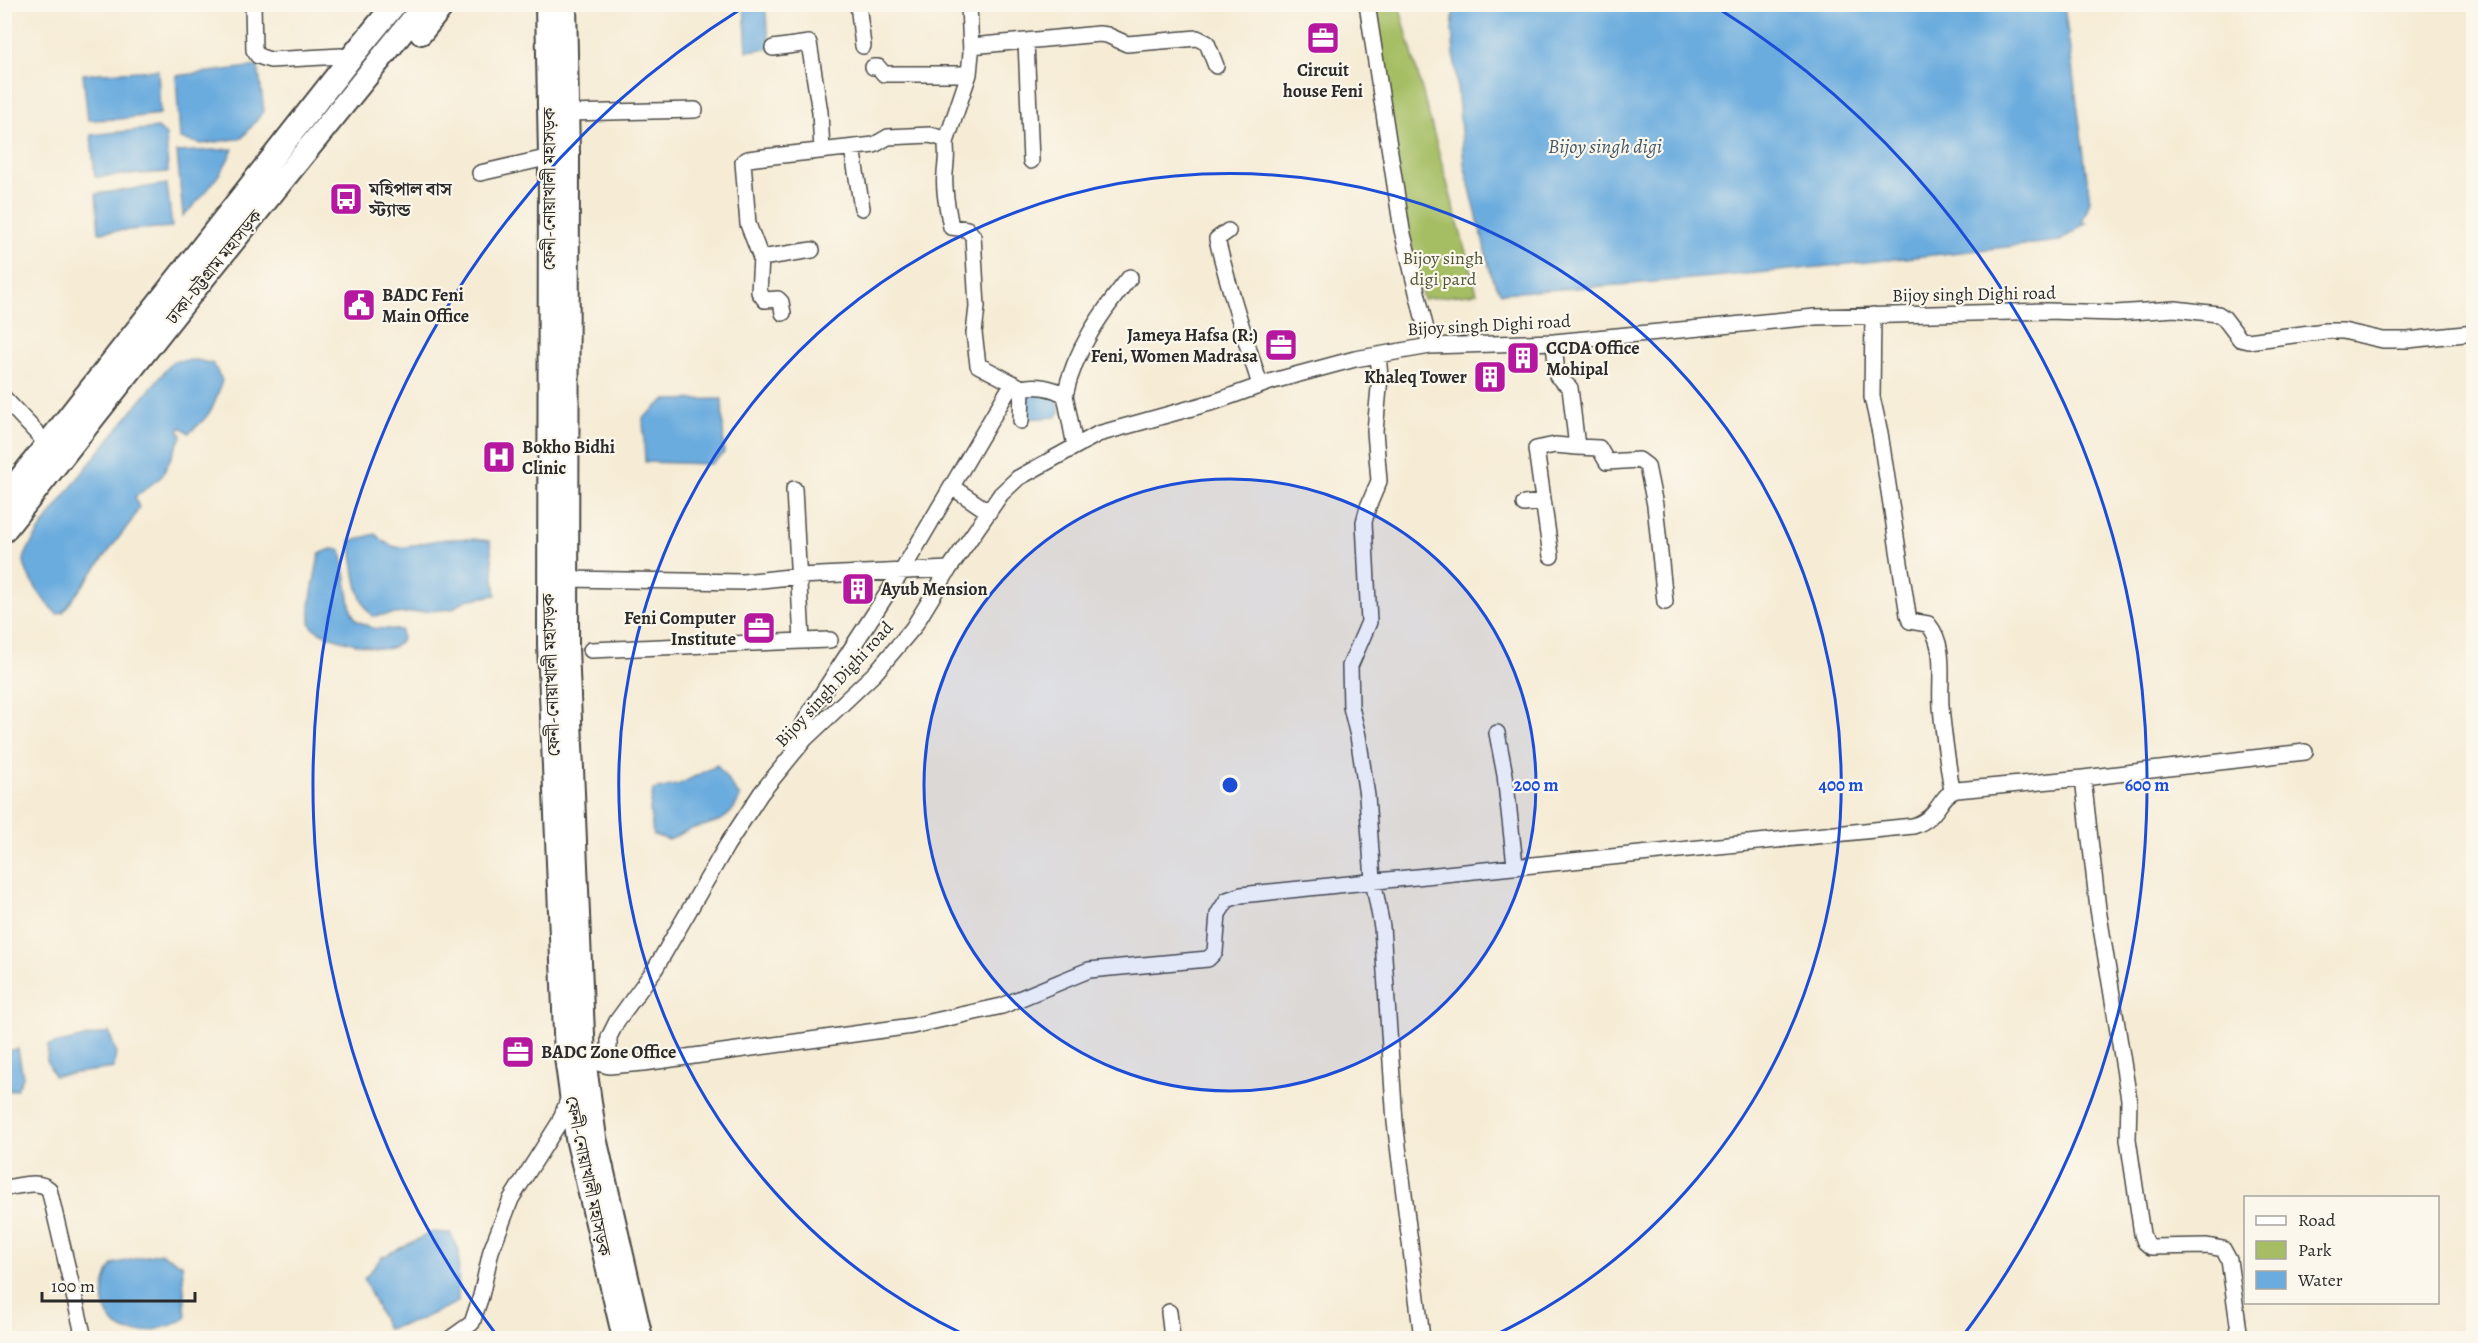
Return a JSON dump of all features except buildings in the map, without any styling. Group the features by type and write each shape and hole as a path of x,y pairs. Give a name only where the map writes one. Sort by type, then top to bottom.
{"highway":[{"path":"385,4 213,212 195,243 196,273 217,273 240,251 444,4"},
{"name":"ঢাকা-চট্টগ্রাম মহাসড়ক","path":"4,531 196,273 350,58 395,4"},
{"name":"ঢাকা-চট্টগ্রাম মহাসড়ক","path":"4,500 48,445 425,4"},
{"name":"ফেনী-নোয়াখালী মহাসড়ক","path":"547,4 559,155 567,648 584,1059 595,1138 642,1338"},
{"name":"ফেনী-নোয়াখালী মহাসড়ক","path":"565,4 567,113 559,155 549,645 570,1095 577,1138 624,1338"}],"street":[{"path":"253,4 254,50 258,56 270,60 341,56"},
{"path":"858,4 863,46"},
{"path":"969,4 971,46 969,74 946,142 946,199 951,227 967,229 973,236 977,307 974,333 978,365 1017,386 1055,389 1065,395"},
{"path":"1367,4 1402,230 1430,346"},
{"path":"971,46 1099,34 1107,35 1126,44 1197,38 1207,43 1216,66"},
{"path":"1026,41 1031,162"},
{"path":"773,48 809,43 820,112 822,151"},
{"path":"873,67 878,67 884,74 969,74"},
{"path":"567,113 695,110"},
{"path":"783,313 781,302 778,299 765,300 759,292 761,258 748,224 744,162 748,159 874,145 888,137 930,135 945,139 946,142"},
{"path":"852,148 862,208"},
{"path":"480,173 559,155"},
{"path":"1228,231 1217,239 1230,282 1232,300 1260,385"},
{"path":"761,258 812,250"},
{"path":"1075,446 1065,395 1073,365 1081,347 1100,321 1109,302 1130,277"},
{"name":"Bijoy singh Dighi road","path":"609,1066 609,1037 617,1021 655,969 727,845 761,794 805,739 875,673 905,637 1001,494 1018,478 1098,434 1217,401 1260,385 1378,355 1430,346 1554,342 1815,317 1962,315 2047,311 2116,313 2175,309 2218,314 2224,318 2240,339 2248,341 2325,331 2343,331 2383,340 2408,340 2474,333"},
{"path":"1873,315 1872,397 1880,434 1908,615 1910,621 1928,624 1933,630 1942,667 1941,705 1952,791"},
{"path":"1554,342 1557,376 1570,388 1577,447"},
{"path":"1378,355 1380,376 1375,431 1379,482 1368,507 1365,522 1369,622 1350,666 1351,707 1367,796 1372,880 1382,927 1395,1122 1422,1338"},
{"path":"1017,386 1022,421"},
{"path":"778,763 794,742 816,703 902,571 952,487 1017,386"},
{"path":"4,398 48,445"},
{"path":"1551,556 1536,448 1555,445 1599,448 1607,462 1639,460 1647,466 1654,505 1665,602"},
{"path":"952,487 989,512"},
{"path":"794,489 802,641"},
{"path":"1524,504 1543,502"},
{"path":"566,579 743,582 799,576 950,568"},
{"path":"591,650 830,640"},
{"path":"1497,733 1505,775 1515,865"},
{"path":"451,1338 457,1336 472,1323 481,1296 491,1251 511,1199 559,1123 584,1059 609,1066 912,1026 1002,1006 1089,970 1208,959 1215,952 1218,914 1227,900 1241,895 1515,865 1913,826 1932,816 1952,791 2305,752"},
{"path":"2082,778 2098,909 2128,1099 2128,1139 2142,1234 2145,1242 2151,1247 2207,1245 2223,1249 2229,1260 2240,1338"},
{"path":"4,1188 37,1184 45,1185 49,1189 84,1338"},
{"path":"1169,1312 1172,1338"}],"green space":[{"name":"Bijoy singh digi pard","path":"1374,5 1399,5 1477,293 1423,299 1404,211"}],"water":[{"path":"744,5 765,5 770,48 747,51"},
{"name":"Bijoy singh digi","path":"1454,5 2064,5 2090,201 2082,223 2086,223 2060,241 1851,264 1501,293 1492,278 1464,164 1452,31"},
{"path":"258,66 264,111 242,138 202,144 180,139 176,76"},
{"path":"158,70 160,114 88,120 83,74"},
{"path":"158,128 166,135 168,172 95,177 91,135"},
{"path":"233,149 211,185 183,216 177,152"},
{"path":"167,184 172,227 99,232 96,194"},
{"path":"197,360 213,364 222,380 211,410 189,433 181,427 178,431 182,435 162,476 135,497 139,508 132,520 63,612 57,614 42,597 25,567 24,561 29,547 65,495 173,361"},
{"path":"1026,392 1049,393 1058,400 1060,412 1056,417 1026,419"},
{"path":"722,399 724,453 711,464 645,462 643,418 665,400"},
{"path":"375,534 390,545 402,548 446,539 490,541 496,595 466,600 452,609 372,616 358,590 350,541"},
{"path":"331,549 341,550 351,610 356,620 372,628 401,630 402,640 395,646 384,649 348,642 324,634 311,625 311,600 319,554"},
{"path":"717,765 740,797 731,812 715,823 691,829 669,840 653,835 650,809 653,790 680,784"},
{"path":"109,1032 116,1052 114,1068 54,1076 47,1060 48,1045"},
{"path":"18,1049 23,1077 17,1089 5,1092 5,1051"},
{"path":"432,1232 450,1233 459,1250 458,1302 417,1321 387,1329 364,1279 382,1257"},
{"path":"160,1253 182,1264 186,1318 174,1324 140,1332 127,1331 117,1326 106,1311 104,1302 105,1282 113,1264"}],"place":[{"name":"Circuit house Feni","path":"1323,38"},
{"name":"মহিপাল বাস স্ট্যান্ড","path":"346,199"},
{"name":"BADC Feni Main Office","path":"359,305"},
{"name":"Jameya Hafsa (R:) Feni, Women Madrasa","path":"1281,345"},
{"name":"CCDA Office Mohipal","path":"1523,358"},
{"name":"Khaleq Tower","path":"1490,377"},
{"name":"Bokho Bidhi Clinic","path":"499,457"},
{"name":"Ayub Mension","path":"858,589"},
{"name":"Feni Computer Institute","path":"759,628"},
{"name":"BADC Zone Office","path":"518,1052"}]}
